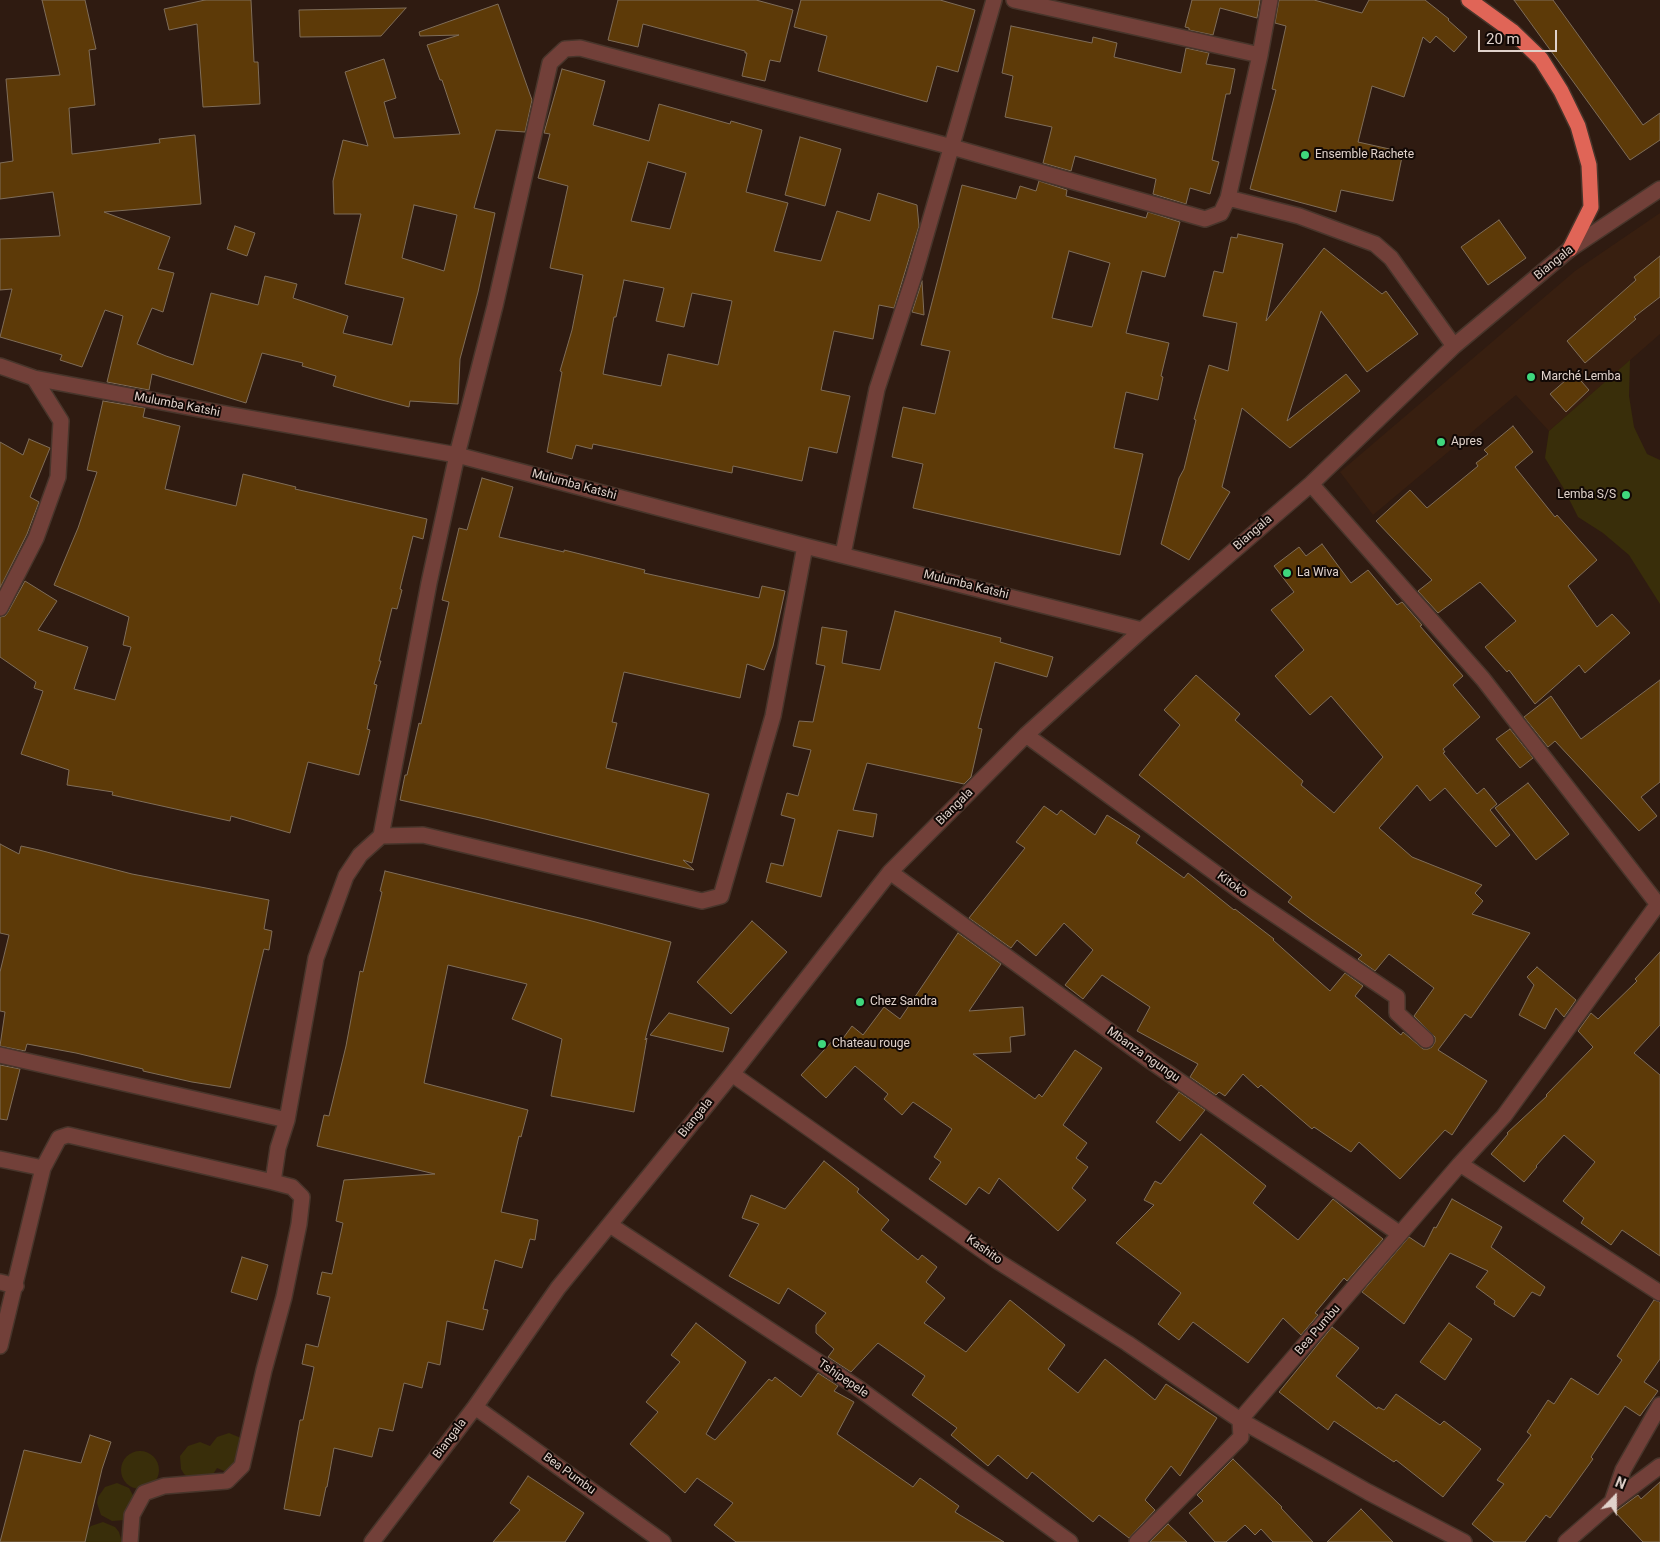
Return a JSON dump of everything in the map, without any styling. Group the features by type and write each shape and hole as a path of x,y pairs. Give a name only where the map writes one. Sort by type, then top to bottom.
{"highway":[{"path":"1469,0 1512,31 1541,59 1561,91 1578,126 1589,164 1590,207 1570,249"}],"street":[{"path":"843,554 877,389 914,276 994,0"},
{"path":"1014,0 1260,55"},
{"path":"273,1182 278,1148 287,1120 316,958 346,876 360,855 381,836 415,652 457,455 495,306 550,63 565,49 580,48 952,147 1205,219 1221,214 1228,198 1260,55 1270,0"},
{"name":"Biangala","path":"372,1542 475,1407 558,1288 732,1074 890,872 1026,735 1142,630 1311,484 1454,346 1570,249 1660,189"},
{"path":"1228,198 1299,216 1375,244 1391,258 1454,346"},
{"name":"Mulumba Katshi","path":"0,366 34,378 457,455 805,546 1142,630"},
{"path":"0,608 36,538 58,477 61,421 34,378"},
{"path":"1311,484 1483,679 1659,905"},
{"path":"381,836 423,835 702,901 722,896 773,716 805,546"},
{"name":"Kitoko","path":"1026,735 1247,896 1397,997 1397,1013 1426,1040"},
{"name":"Mbanza ngungu","path":"890,872 1152,1062 1400,1234"},
{"name":"Bea Pumbu","path":"1138,1542 1241,1437 1240,1420 1460,1164 1504,1116 1659,905"},
{"path":"0,1055 287,1120"},
{"name":"Kashito","path":"732,1074 999,1262 1127,1343 1240,1420 1368,1492 1464,1542"},
{"path":"0,1346 43,1168 59,1138 68,1135 273,1182 292,1187 302,1198 284,1297 264,1370 242,1466 227,1481 164,1486 144,1493 132,1515 130,1542"},
{"path":"0,1159 43,1168"},
{"path":"1460,1164 1660,1294"},
{"name":"Tshipepele","path":"610,1225 858,1388 1070,1542"},
{"path":"0,1282 16,1286"},
{"path":"1612,1502 1623,1470 1660,1405"},
{"name":"Bea Pumbu","path":"475,1407 663,1542"},
{"path":"1566,1542 1612,1502 1660,1466"}],"shaded area":[{"name":"Marché Lemba","path":"1660,213 1660,334 1549,431 1516,395 1373,515 1340,472 1575,271"},
{"path":"1630,360 1629,396 1634,427 1647,454 1660,460 1660,604 1629,555 1603,533 1578,517 1545,458 1549,431"},
{"path":"229,1433 241,1438 245,1443 230,1472 217,1468 212,1476 189,1478 184,1474 181,1469 180,1456 188,1446 200,1442 210,1446 217,1437"},
{"path":"140,1451 154,1456 159,1470 154,1484 140,1489 126,1484 121,1470 126,1456"},
{"path":"117,1483 129,1488 135,1499 125,1520 112,1521 101,1515 97,1503 98,1497 105,1487"},
{"path":"103,1522 115,1527 119,1532 122,1542 83,1542 87,1530 91,1526"}],"building":[{"path":"42,0 85,0 96,49 89,50 95,105 69,108 72,154 160,143 159,139 195,135 201,204 104,212 170,237 158,269 174,273 163,312 152,308 137,344 193,365 211,293 258,305 265,276 297,284 293,298 348,316 343,333 392,345 404,298 345,284 361,214 334,214 333,181 343,140 368,146 345,72 384,59 396,98 384,102 394,138 460,134 442,80 440,80 427,45 459,35 420,36 419,32 498,4 532,100 525,132 496,130 474,208 495,213 478,292 460,359 458,404 410,401 409,407 378,399 333,386 336,376 302,366 303,363 262,353 246,403 152,374 149,390 107,382 123,316 105,310 82,367 60,360 62,355 0,337 12,289 0,290 0,239 60,236 53,192 0,199 0,163 13,161 6,79 60,75","holes":["414,205 457,215 444,271 402,258"]},
{"path":"205,0 251,0 254,62 258,62 260,104 203,107 197,24 169,30 164,9"},
{"path":"618,0 756,0 793,10 780,62 770,60 765,81 742,76 747,53 745,51 643,24 638,47 608,40"},
{"path":"801,0 940,0 975,10 958,72 937,66 927,102 818,71 827,36 794,27"},
{"path":"1192,0 1260,0 1257,18 1220,8 1213,35 1189,30 1189,28 1185,27"},
{"path":"1279,0 1314,0 1362,13 1369,0 1425,0 1449,19 1467,37 1454,52 1436,36 1430,43 1423,37 1404,97 1372,86 1358,142 1403,152 1393,201 1341,190 1336,212 1250,189 1276,90 1272,89 1286,26 1275,23"},
{"path":"1514,0 1553,0 1643,125 1660,113 1660,140 1630,160"},
{"path":"406,8 381,36 300,37 299,10"},
{"path":"1011,26 1092,43 1093,37 1117,43 1114,57 1181,73 1186,48 1209,53 1206,64 1235,69 1230,94 1226,94 1212,160 1219,162 1210,194 1190,188 1186,204 1153,194 1156,179 1075,156 1071,171 1043,163 1052,127 1005,117 1013,76 1002,73"},
{"path":"562,69 605,81 593,125 649,141 659,104 730,124 731,121 762,130 746,192 788,203 774,251 821,261 837,211 870,221 878,193 917,205 919,226 894,308 879,305 873,339 834,331 821,390 850,396 837,453 809,447 802,481 733,466 732,473 593,444 592,449 576,445 572,459 547,452 562,372 560,371 572,330 583,275 550,268 568,186 538,178 550,134 544,133","holes":["648,162 686,173 670,229 631,221","624,280 664,288 656,321 684,327 692,293 732,301 718,365 668,354 661,386 603,374 614,317 616,317"]},
{"path":"800,137 841,149 825,206 785,195"},
{"path":"1039,181 1067,190 1066,196 1146,218 1148,212 1180,222 1165,277 1142,271 1126,333 1169,343 1161,376 1163,377 1158,400 1126,392 1114,448 1143,454 1120,555 913,508 923,464 892,457 903,407 935,414 950,351 921,345 962,185 1016,199 1020,186 1036,191","holes":["1069,251 1110,263 1092,327 1052,318"]},
{"path":"1499,220 1526,258 1488,285 1461,247"},
{"path":"235,226 255,233 247,256 227,249"},
{"path":"1238,234 1283,244 1266,321 1324,248 1382,294 1386,291 1418,334 1367,372 1321,311 1287,421 1346,374 1360,391 1290,448 1242,408 1222,487 1230,492 1189,560 1161,544 1179,478 1184,469 1196,420 1194,419 1209,365 1228,371 1237,323 1203,316 1214,271 1223,273 1231,237 1237,238"},
{"path":"1660,256 1660,297 1634,317 1636,319 1585,363 1567,341 1636,280 1634,277"},
{"path":"922,281 924,315 912,312"},
{"path":"1574,373 1589,390 1566,412 1550,394"},
{"path":"103,401 145,408 143,417 180,426 165,489 236,506 243,474 296,487 295,489 427,519 423,539 413,536 397,609 392,608 379,661 381,661 374,684 377,685 367,729 370,730 359,775 308,762 290,833 231,816 230,821 112,795 113,792 67,785 69,770 21,754 43,691 34,688 36,682 0,657 0,617 5,616 8,612 25,581 57,601 38,630 88,647 74,689 115,700 131,647 123,645 129,617 54,585 78,528 97,472 87,470"},
{"path":"1513,426 1533,452 1515,467 1555,517 1557,515 1597,560 1568,586 1597,627 1612,614 1630,633 1585,673 1579,665 1535,704 1509,670 1507,672 1485,647 1516,621 1480,582 1438,613 1418,591 1432,580 1376,521 1410,490 1427,508 1478,466 1476,463 1488,454 1484,450"},
{"path":"29,439 50,448 30,497 39,502 27,534 0,588 0,442 23,455"},
{"path":"482,478 513,487 499,537 564,552 564,550 645,570 644,573 759,598 762,586 785,591 773,646 764,670 747,664 740,698 624,672 612,722 617,723 606,768 709,794 692,863 683,860 694,870 400,800 419,723 421,724 449,602 442,600 459,528 467,530"},
{"path":"1322,544 1351,583 1368,570 1397,605 1402,602 1463,676 1453,685 1480,717 1443,749 1445,752 1443,753 1477,794 1484,788 1497,804 1490,810 1510,835 1496,847 1445,788 1430,801 1417,785 1379,828 1412,857 1482,885 1475,893 1483,901 1472,914 1530,933 1471,1018 1465,1014 1438,1050 1487,1081 1452,1135 1445,1130 1400,1179 1359,1142 1351,1152 1314,1127 1312,1129 1261,1085 1258,1088 1243,1074 1225,1096 1219,1092 1216,1095 1190,1077 1198,1064 1137,1031 1150,1007 1102,975 1083,999 1065,985 1093,950 1064,923 1036,956 1017,940 1011,948 969,918 1025,848 1016,842 1044,806 1057,815 1061,810 1095,835 1107,815 1140,836 1136,843 1184,878 1188,873 1274,939 1330,991 1345,973 1363,986 1355,996 1401,1035 1403,1032 1423,1049 1432,1047 1435,1037 1414,1016 1434,988 1389,954 1375,971 1358,959 1362,955 1288,902 1292,897 1139,775 1180,725 1164,710 1196,675 1240,714 1235,720 1303,781 1301,785 1334,813 1383,757 1331,696 1310,715 1275,676 1304,650 1271,610 1294,592 1274,566 1299,547 1306,556"},
{"path":"895,611 1001,638 1000,642 1053,657 1047,677 995,662 978,728 982,729 971,777 964,784 867,763 853,810 877,814 873,837 838,830 821,897 766,882 771,863 783,866 795,819 781,815 787,793 798,796 811,750 793,746 799,721 813,722 825,666 816,664 822,627 847,631 842,663 880,670"},
{"path":"1660,680 1660,782 1641,797 1657,816 1639,831 1555,741 1548,747 1524,717 1551,696 1581,739"},
{"path":"1510,729 1533,758 1520,768 1496,739"},
{"path":"1528,783 1569,834 1536,860 1495,808"},
{"path":"0,844 19,854 21,846 132,874 269,900 264,929 272,931 269,950 264,949 230,1088 192,1082 76,1053 27,1044 25,1051 0,1046 5,1012 0,1011 0,972 9,935 0,933"},
{"path":"385,871 671,942 645,1040 647,1038 634,1112 551,1096 562,1039 512,1019 527,984 448,965 424,1083 528,1110 521,1137 519,1136 501,1212 538,1220 535,1240 530,1239 522,1268 495,1260 483,1309 488,1310 483,1330 447,1321 440,1365 428,1362 422,1388 404,1383 393,1431 379,1428 372,1457 334,1448 320,1516 284,1509 300,1420 303,1420 314,1367 302,1364 306,1344 318,1347 330,1297 317,1294 322,1272 332,1274 343,1223 336,1221 344,1180 435,1174 317,1146 324,1115 329,1116 346,1046 360,971 363,972 382,892 380,891"},
{"path":"752,921 787,952 731,1014 697,982"},
{"path":"958,933 1001,964 969,1011 1023,1007 1025,1035 1010,1037 1011,1052 973,1054 1035,1099 1039,1094 1042,1097 1075,1050 1102,1068 1063,1125 1087,1143 1076,1158 1088,1167 1072,1188 1086,1200 1058,1231 999,1178 989,1194 979,1187 966,1205 929,1179 941,1162 934,1157 952,1129 913,1102 902,1115 884,1099 888,1094 855,1066 826,1098 801,1075 836,1037 841,1041 852,1026 863,1035 884,1007 900,1019"},
{"path":"1660,952 1660,1025 1634,1053 1660,1075 1660,1256 1622,1230 1611,1245 1581,1223 1584,1218 1563,1201 1595,1162 1564,1135 1524,1182 1491,1154 1507,1133 1547,1096 1593,1047 1578,1031 1591,1013 1598,1019 1637,981 1635,979"},
{"path":"1537,967 1576,1000 1564,1017 1556,1008 1545,1029 1519,1015 1534,985 1527,977"},
{"path":"669,1013 729,1028 723,1052 650,1035"},
{"path":"0,1065 20,1069 7,1120 0,1119"},
{"path":"1179,1092 1205,1110 1180,1141 1156,1122"},
{"path":"1201,1134 1266,1186 1253,1203 1298,1240 1333,1199 1383,1239 1347,1281 1344,1278 1315,1313 1318,1315 1301,1335 1283,1318 1248,1363 1193,1322 1179,1340 1158,1324 1181,1293 1116,1243 1154,1205 1144,1200 1155,1181 1161,1184"},
{"path":"824,1161 859,1189 857,1192 889,1220 881,1230 918,1260 922,1255 937,1267 926,1282 945,1298 924,1323 966,1352 1010,1300 1065,1345 1048,1369 1078,1393 1105,1359 1155,1400 1166,1384 1217,1418 1180,1476 1171,1466 1145,1500 1155,1510 1129,1538 1099,1515 1093,1522 1032,1472 1027,1479 998,1455 988,1466 951,1435 957,1428 912,1395 925,1376 878,1343 851,1372 828,1357 834,1349 816,1333 816,1325 826,1313 788,1288 779,1304 729,1276 759,1224 742,1218 751,1195 785,1209"},
{"path":"1452,1199 1502,1227 1491,1247 1545,1287 1540,1296 1532,1292 1514,1317 1494,1304 1495,1301 1476,1287 1488,1271 1450,1253 1404,1324 1362,1292 1409,1237 1424,1247"},
{"path":"242,1257 268,1265 257,1300 231,1292"},
{"path":"1654,1300 1660,1302 1660,1359 1644,1382 1658,1391 1640,1416 1625,1406 1591,1457 1593,1459 1570,1491 1550,1518 1546,1515 1525,1542 1494,1542 1472,1524 1504,1484 1497,1480 1531,1435 1527,1432 1548,1400 1554,1404 1571,1378 1598,1395 1622,1360 1617,1356"},
{"path":"696,1323 746,1362 706,1434 715,1440 769,1379 772,1381 775,1377 801,1397 818,1373 838,1386 834,1391 854,1402 837,1434 913,1487 920,1478 959,1506 955,1512 1004,1542 736,1542 714,1525 733,1503 697,1478 685,1493 630,1444 658,1412 646,1402 680,1362 671,1355"},
{"path":"1449,1323 1472,1339 1445,1380 1420,1362"},
{"path":"1332,1327 1359,1348 1336,1376 1377,1409 1378,1407 1384,1410 1396,1394 1440,1425 1444,1421 1481,1449 1443,1497 1396,1460 1394,1462 1334,1421 1328,1430 1279,1392"},
{"path":"90,1435 111,1442 102,1469 85,1542 0,1542 24,1450 81,1463"},
{"path":"1233,1459 1282,1507 1313,1542 1273,1542 1261,1529 1255,1535 1245,1525 1226,1542 1215,1542 1189,1513 1203,1501 1197,1495"},
{"path":"528,1476 584,1513 565,1542 493,1542 520,1510 510,1503"},
{"path":"1660,1482 1660,1542 1643,1542 1615,1512 1638,1495 1641,1499"},
{"path":"1361,1509 1393,1542 1327,1542"},
{"path":"1168,1524 1187,1542 1150,1542"}],"place":[{"name":"Ensemble Rachete","path":"1305,155"},
{"name":"Marché Lemba","path":"1531,377"},
{"name":"Apres","path":"1441,442"},
{"name":"Lemba S/S","path":"1626,495"},
{"name":"La Wiva","path":"1287,573"},
{"name":"Chez Sandra","path":"860,1002"},
{"name":"Chateau rouge","path":"822,1044"}]}
